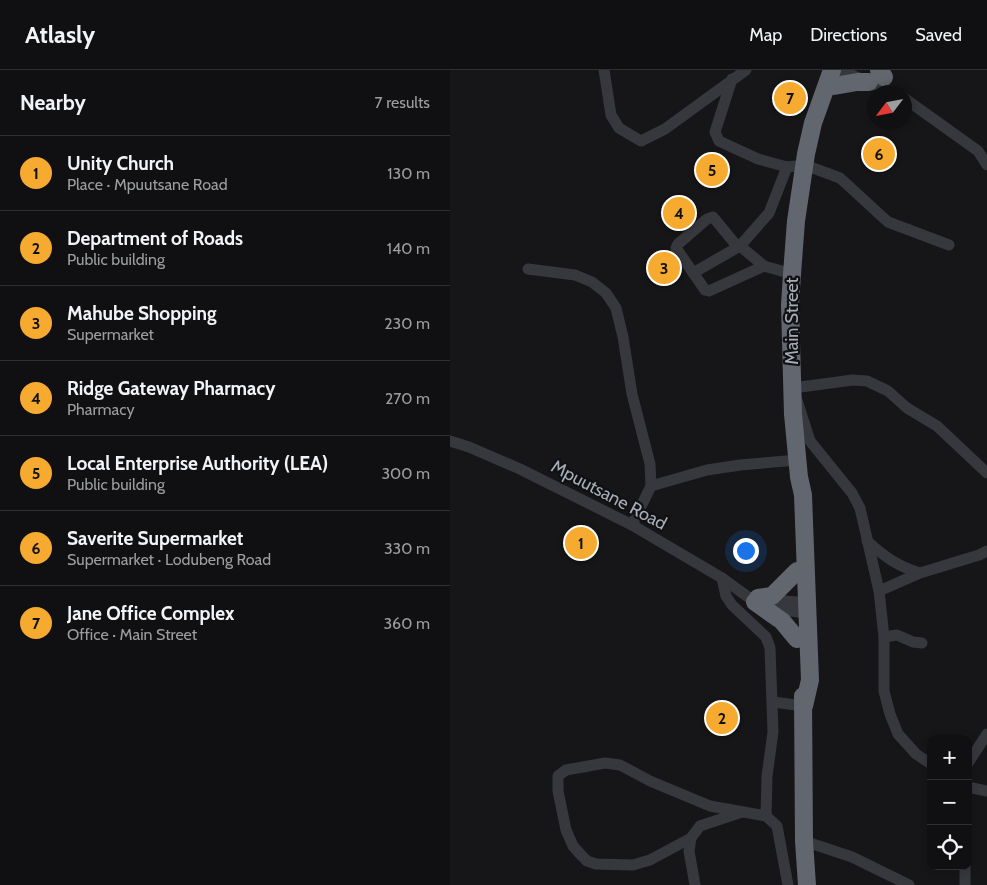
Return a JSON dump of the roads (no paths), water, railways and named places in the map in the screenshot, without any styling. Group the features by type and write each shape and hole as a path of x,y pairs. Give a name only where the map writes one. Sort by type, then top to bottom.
{"highway":[{"path":"838,73 857,82 876,75"},
{"name":"Main Street","path":"802,607 803,495 798,469 793,414 790,305 792,274 796,221 806,160 838,73"},
{"name":"Main Street","path":"798,469 795,496 797,571 802,607"},
{"path":"752,598 772,596 797,571"},
{"path":"752,598 782,620 798,639"},
{"path":"802,607 798,639 804,706 804,841 807,885"},
{"path":"802,607 810,680 804,706"}],"street":[{"path":"604,70 611,115 619,128 641,141 665,129 746,70"},
{"path":"876,75 887,85"},
{"path":"876,75 890,85"},
{"path":"732,79 714,132 719,141 758,159 787,167 806,160 840,178 888,222 949,245"},
{"path":"912,103 983,149 987,165"},
{"path":"693,274 740,246 769,212 787,167"},
{"path":"764,266 709,291 705,290 676,248 678,244 710,217 713,217 736,245 740,246 764,266 792,274"},
{"path":"528,269 576,275 592,282 606,293 616,308 632,394 650,464 651,486 632,525"},
{"path":"927,761 916,754 898,734 890,714 884,691 884,637 879,592 860,508 852,492 810,441 793,388 853,380 867,381 888,391 908,408 937,426 987,473"},
{"name":"Mpuutsane Road","path":"450,441 520,469 632,525 752,598"},
{"path":"651,486 707,470 740,465 798,469"},
{"path":"867,541 888,560 920,573"},
{"path":"879,592 920,573 980,555 987,551"},
{"path":"722,578 726,596 732,605 766,637 770,648 773,732 767,776 766,816"},
{"path":"752,598 802,607"},
{"path":"884,637 897,635 913,642 922,642"},
{"path":"773,702 804,706"},
{"path":"972,757 987,734"},
{"path":"742,812 700,826 691,838 650,860 633,865 596,864 587,861 573,846 566,830 558,791 558,776 566,770 605,763 620,765 650,782 710,806 766,816 777,826 788,885"},
{"path":"972,789 987,791"},
{"path":"691,838 689,851 695,885"},
{"path":"804,841 852,857 909,885"},
{"path":"965,870 965,885"}],"place":[{"name":"Jane Office Complex","path":"790,98"},
{"name":"Saverite Supermarket","path":"879,154"},
{"name":"Local Enterprise Authority (LEA)","path":"712,170"},
{"name":"Ridge Gateway Pharmacy","path":"679,213"},
{"name":"Mahube Shopping","path":"664,268"},
{"name":"Unity Church","path":"581,543"},
{"name":"Department of Roads","path":"722,718"}]}
